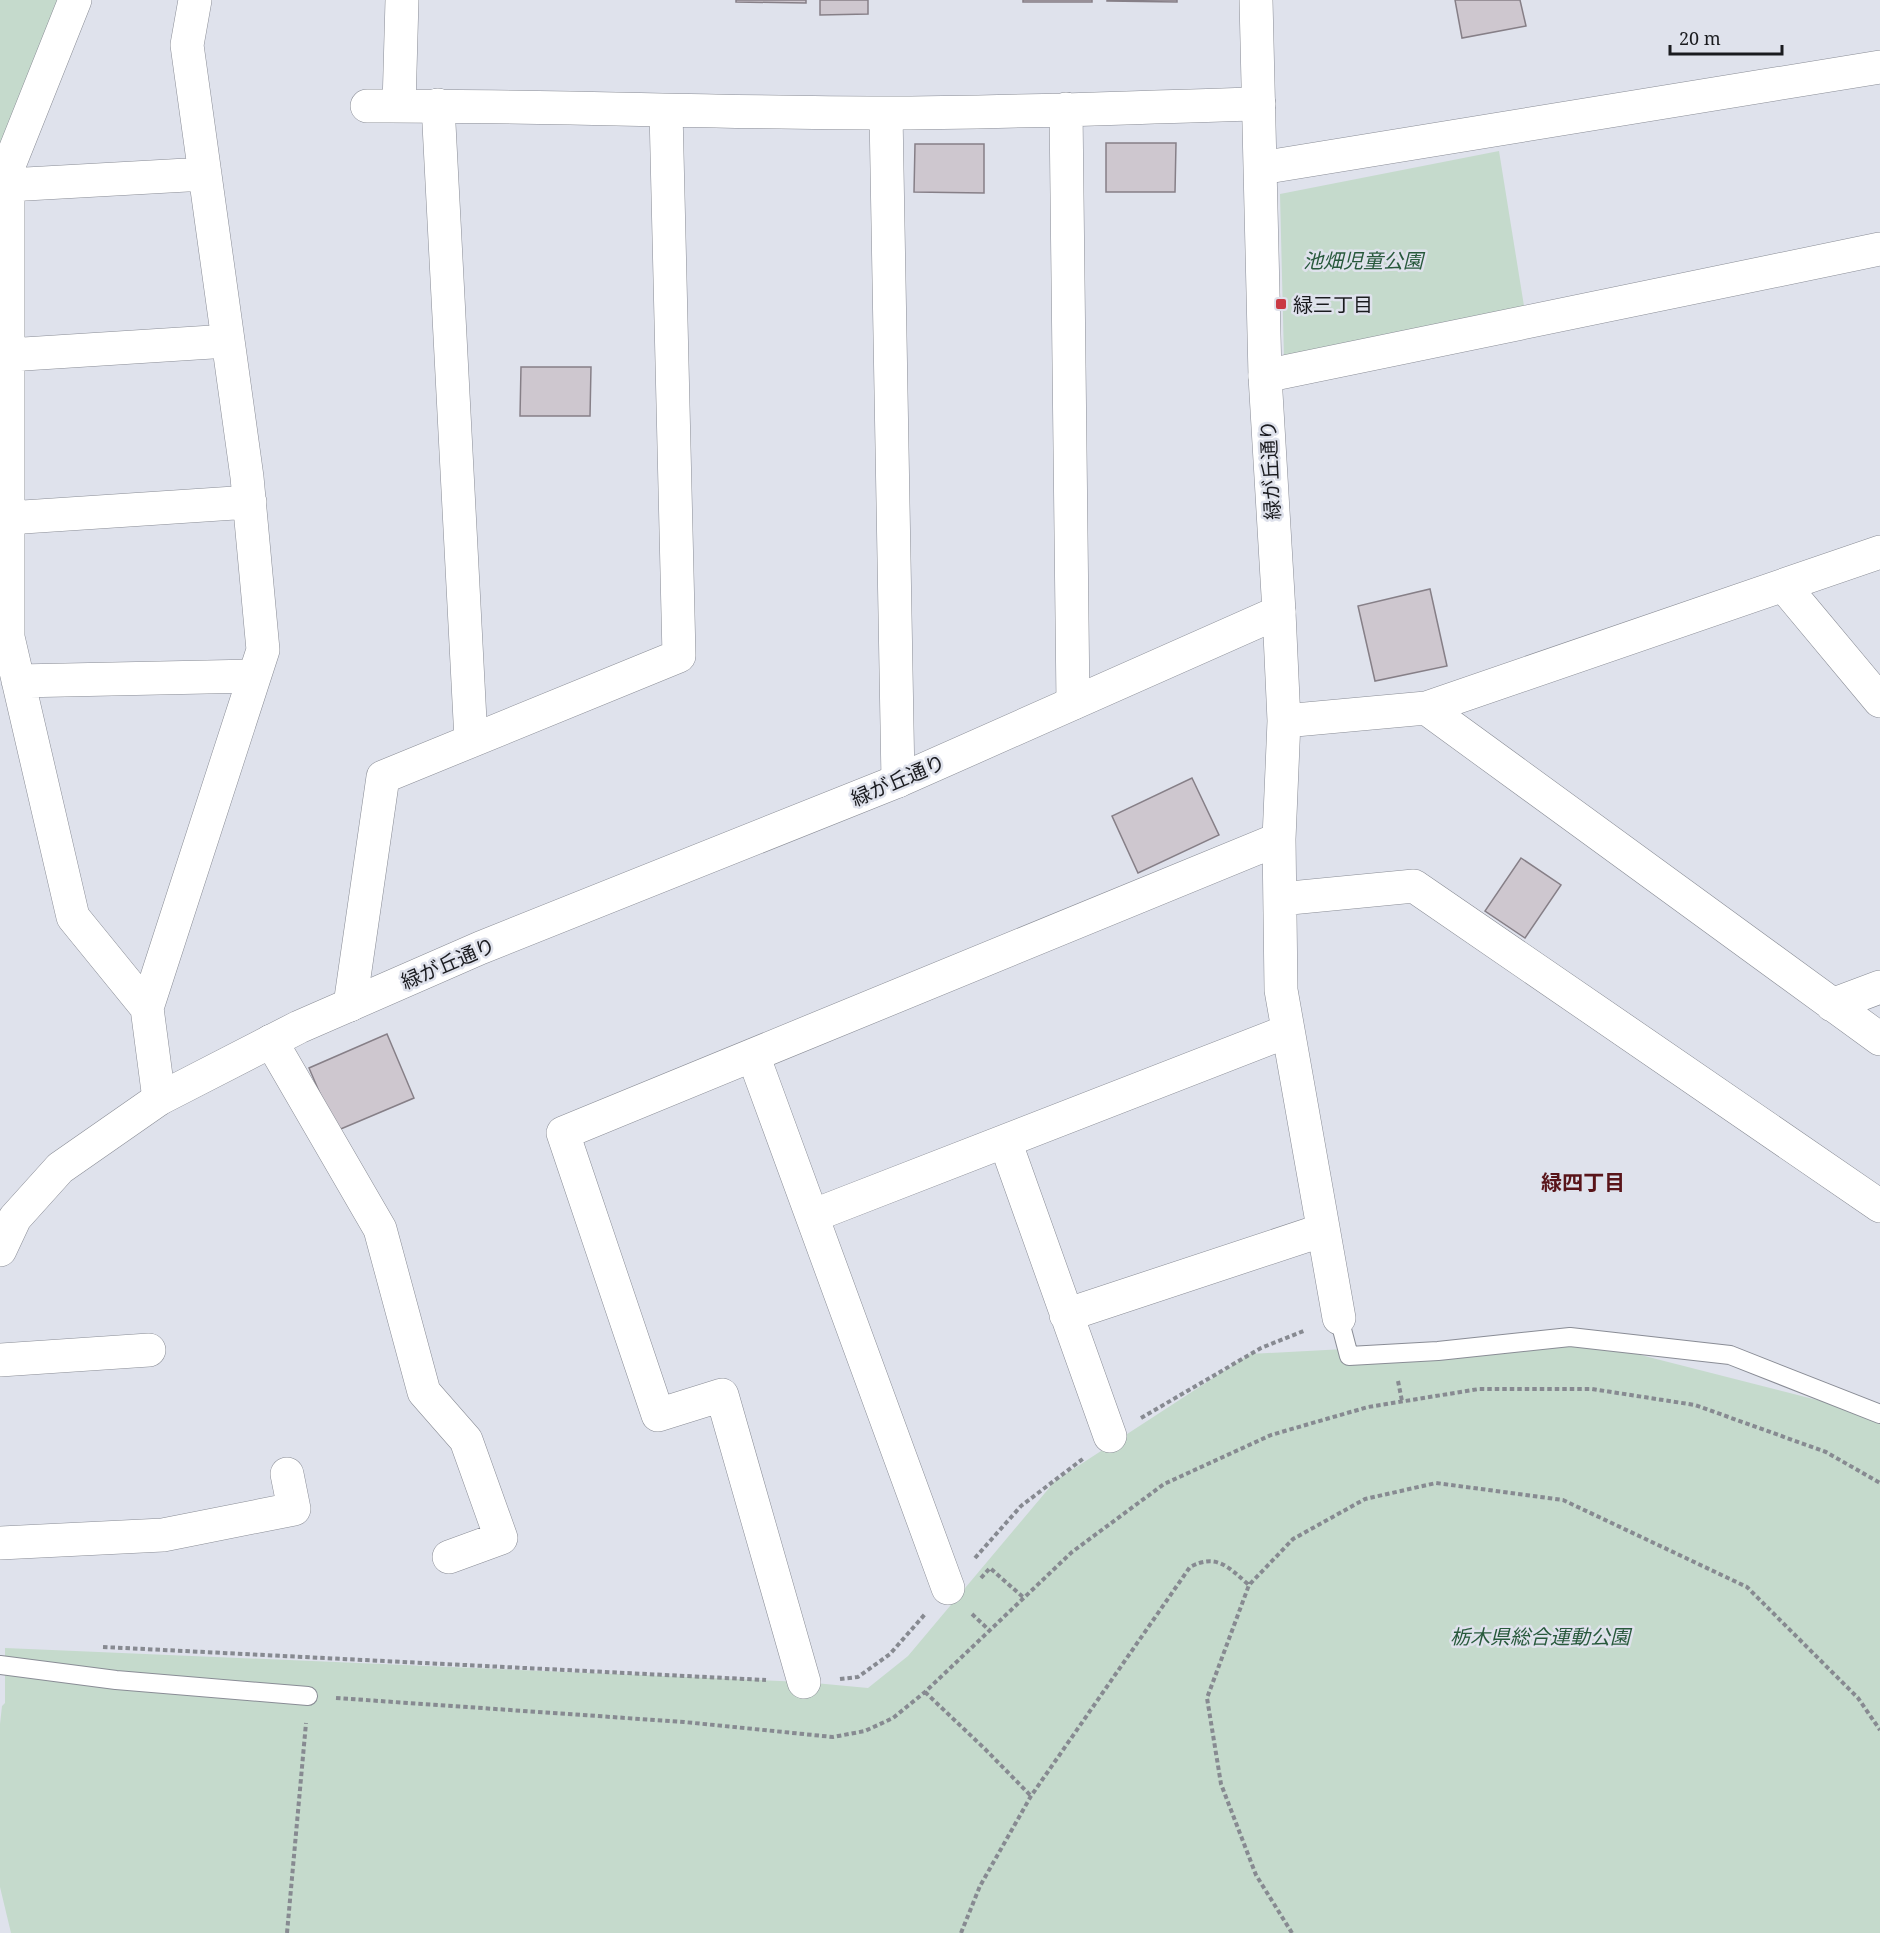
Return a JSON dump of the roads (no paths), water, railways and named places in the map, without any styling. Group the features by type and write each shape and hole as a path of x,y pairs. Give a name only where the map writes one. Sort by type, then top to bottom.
{"street":[{"path":"75,0 8,168 8,637 73,917 147,1008"},
{"path":"159,1099 147,1008 263,650 250,501 187,45 195,0"},
{"path":"402,0 383,106 886,113 1259,104"},
{"name":"緑が丘通り","path":"0,1250 15,1218 60,1168 159,1099 271,1041 491,944 898,781 1279,612 1265,375 1256,0"},
{"path":"1261,168 1880,67"},
{"path":"438,105 471,740"},
{"path":"1066,109 1073,703"},
{"path":"350,1005 383,777 679,656 666,111"},
{"path":"886,113 898,781"},
{"path":"8,185 205,174"},
{"path":"1265,375 1880,249"},
{"path":"8,355 228,341"},
{"path":"8,518 250,501"},
{"path":"1284,721 1426,708 1880,552"},
{"path":"1784,586 1880,701"},
{"path":"1279,612 1284,721 1279,839 1281,990 1339,1318"},
{"path":"18,681 254,676"},
{"path":"1426,708 1880,1039"},
{"path":"804,1682 722,1395 658,1415 563,1133 1279,839"},
{"path":"1280,899 1414,886 1880,1206"},
{"path":"1832,1005 1880,987"},
{"path":"812,1216 1288,1031"},
{"path":"271,1041 380,1229 424,1392 466,1440 501,1538 449,1557"},
{"path":"753,1055 958,1599"},
{"path":"1005,1141 1110,1436"},
{"path":"1066,1315 1323,1230"},
{"path":"0,1360 149,1350"},
{"path":"0,1543 163,1535 294,1509 287,1474"}],"lane":[{"path":"1339,1318 1349,1356 1438,1351 1570,1337 1730,1355 1880,1414"},
{"path":"0,1665 116,1680 308,1696"}],"place":[{"name":"緑三丁目","path":"1281,304"}],"district":[{"name":"緑四丁目","path":"1583,1182"}],"park label":[{"name":"池畑児童公園","path":"1363,260"},
{"name":"栃木県総合運動公園","path":"1540,1636"}]}
